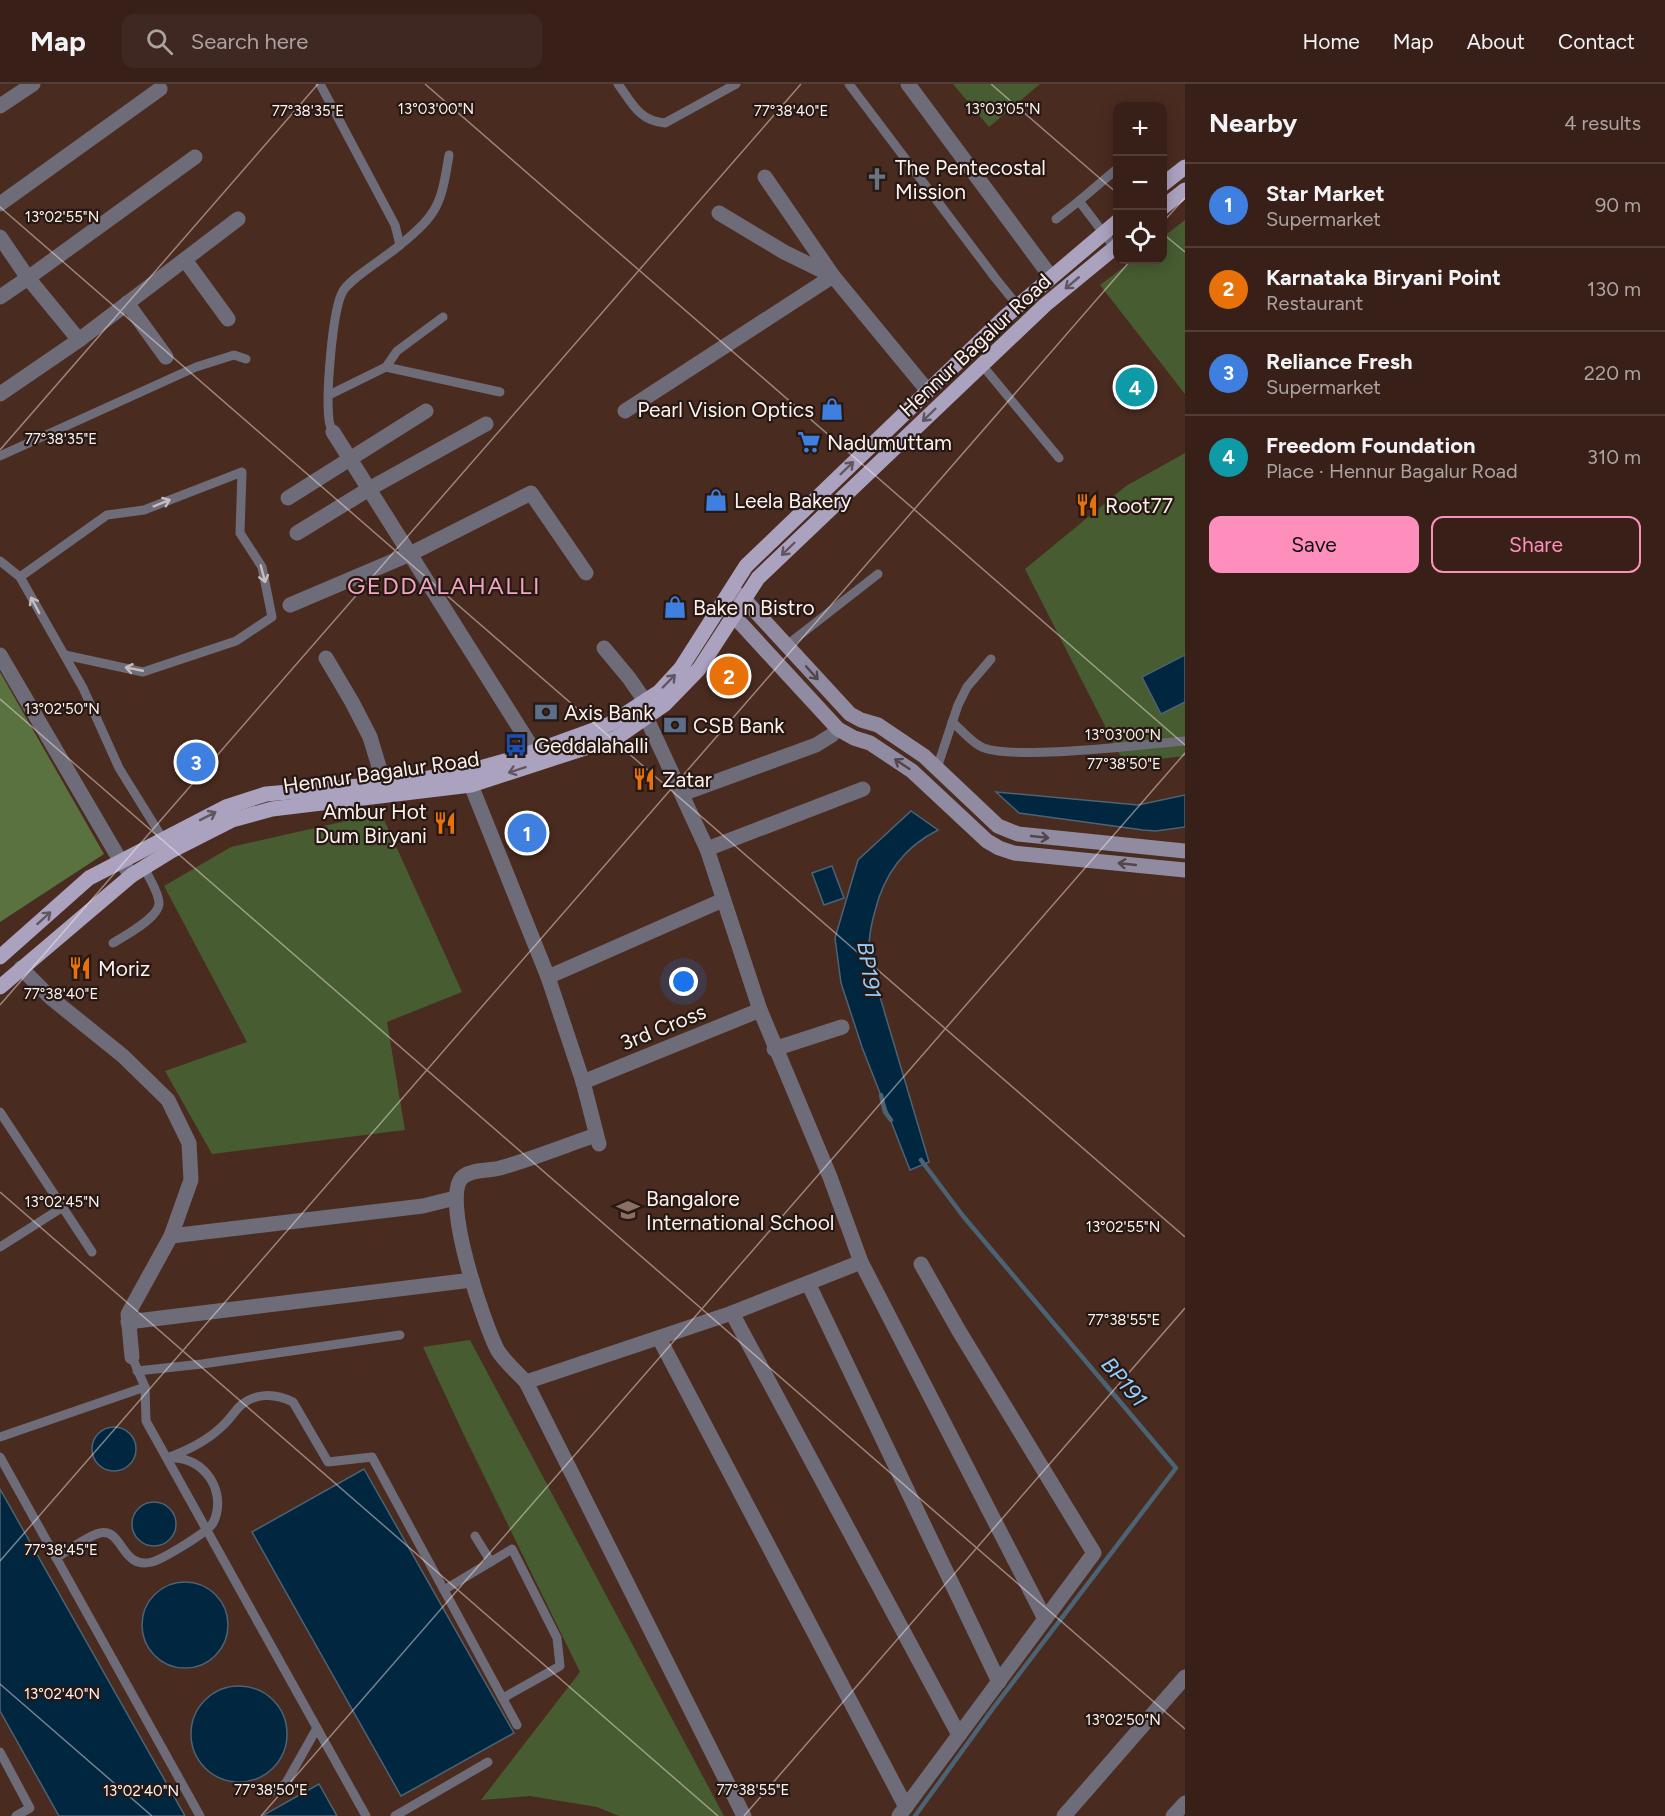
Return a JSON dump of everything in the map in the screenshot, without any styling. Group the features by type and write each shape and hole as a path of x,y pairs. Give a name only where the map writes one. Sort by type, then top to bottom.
{"main road":[{"path":"1167,181 1185,167"},
{"path":"1167,204 1185,190"},
{"name":"Hennur Bagalur Road","path":"727,610 731,590 746,567 927,390 1018,306 1113,225"},
{"name":"Hennur Bagalur Road","path":"0,987 138,871 232,820 272,809 470,778 538,757 645,709 727,610 744,598 758,578 1045,305 1113,248"},
{"path":"731,590 744,598 850,714 878,725 924,756 998,826 1018,834 1185,851"},
{"path":"727,610 838,729 854,738 870,743 912,771 987,841 1014,853 1185,870"},
{"name":"Hennur Bagalur Road","path":"0,957 89,878 226,807 266,794 470,778"}],"street":[{"path":"0,106 33,84"},
{"path":"908,84 1051,277"},
{"path":"0,204 160,89"},
{"path":"0,297 195,158"},
{"path":"765,177 833,276 927,390"},
{"path":"719,213 784,252 833,276"},
{"path":"0,394 79,340 238,219"},
{"path":"0,237 28,278 79,340"},
{"path":"185,260 228,319"},
{"path":"625,411 833,276"},
{"path":"127,303 166,357"},
{"path":"288,498 426,411"},
{"path":"297,533 369,489 486,424"},
{"path":"333,432 538,757"},
{"path":"291,605 410,554 531,493 586,573"},
{"path":"604,648 629,678 645,709 707,849 774,1049 830,1177 861,1262 1045,1619"},
{"path":"0,655 120,860 138,871"},
{"path":"326,658 370,737 384,783"},
{"path":"682,794 816,745 832,735"},
{"path":"470,778 548,977 583,1082 597,1140 464,1176 459,1182 455,1198 472,1280 479,1304 500,1353 526,1382 744,1816"},
{"path":"707,849 863,789"},
{"path":"548,977 723,900"},
{"path":"21,968 51,998 123,1056 168,1100 189,1143 191,1180 171,1236 128,1314 135,1364"},
{"name":"3rd Cross","path":"583,1082 760,1010"},
{"path":"774,1049 842,1027"},
{"path":"171,1236 423,1206 455,1198"},
{"path":"526,1382 732,1313 861,1262"},
{"path":"659,1338 903,1811 1094,1553 959,1331 921,1264"},
{"path":"128,1322 472,1280"},
{"path":"808,1283 999,1682"},
{"path":"732,1313 959,1735"},
{"path":"1064,1816 1185,1677"},
{"path":"1173,1816 1185,1803"}],"lane":[{"path":"320,84 395,225 400,245"},
{"path":"618,84 642,116 655,122 665,123 736,84"},
{"path":"849,84 1018,306"},
{"path":"333,432 328,420 329,382 337,304 343,291 353,279 423,226 442,195 449,155"},
{"path":"1056,219 1113,172"},
{"path":"1079,201 1113,243"},
{"path":"329,395 386,367 397,351 443,317"},
{"path":"0,456 196,367 234,355 246,359"},
{"path":"982,365 1059,458"},
{"path":"386,367 500,392"},
{"path":"20,576 107,514 144,510 242,472 240,533 262,567 272,617 236,641 143,672 65,655"},
{"path":"0,561 20,576 41,617 65,655 119,768 163,839"},
{"path":"787,645 878,574"},
{"path":"937,768 952,722 967,687 991,659"},
{"path":"952,722 980,747 993,751 1028,753 1185,741"},
{"path":"113,943 158,911 159,901 138,871"},
{"path":"0,1112 92,1252"},
{"path":"0,1247 63,1208"},
{"path":"366,1816 146,1421 145,1388 135,1364 202,1364 400,1335"},
{"path":"0,1437 145,1388"},
{"path":"167,1458 182,1453 208,1438 221,1428 237,1409 254,1398 274,1395 293,1402 328,1462 372,1456 517,1725"},
{"path":"0,1457 201,1816"},
{"path":"56,1558 102,1533 115,1537 136,1562 148,1563 207,1531 213,1523 218,1504 210,1476 186,1459 167,1458"},
{"path":"476,1536 490,1562"},
{"path":"444,1590 512,1549 557,1638 560,1666 503,1698"},
{"path":"273,1791 286,1784 317,1728"},
{"path":"0,1752 33,1812 16,1816"},
{"path":"395,1816 488,1762"}],"green space":[{"path":"953,84 1040,84 989,127"},
{"path":"1185,220 1185,394 1100,285 1128,264 1167,264 1167,234"},
{"path":"1185,453 1185,756 1124,763 1025,569 1126,486"},
{"path":"0,672 104,854 0,922"},
{"path":"381,813 462,992 387,1022 405,1130 212,1154 165,1071 247,1042 164,886 231,847"},
{"path":"470,1340 724,1816 619,1816 597,1807 530,1796 481,1800 580,1672 423,1347"}],"water":[{"path":"1185,655 1185,702 1161,714 1142,677"},
{"path":"996,792 1138,805 1185,795 1185,827 1156,831 1143,830 1019,813"},
{"path":"911,811 938,830 905,853 890,874 875,911 869,947 872,970 929,1162 910,1170 862,1047 841,983 835,938 858,860"},
{"path":"832,866 844,898 824,905 812,873"},
{"path":"114,1427 123,1428 130,1433 135,1440 135,1458 130,1465 123,1470 114,1471 105,1470 98,1465 93,1458 92,1449 93,1440 98,1433 105,1428"},
{"path":"364,1469 514,1733 401,1796 252,1532"},
{"path":"0,1489 185,1816 59,1816 0,1711"},
{"path":"154,1502 163,1503 170,1508 175,1515 175,1533 170,1540 163,1545 154,1546 145,1545 138,1540 133,1533 132,1524 133,1515 138,1508 145,1503"},
{"path":"177,1582 193,1582 216,1594 225,1608 228,1625 225,1642 216,1656 193,1668 177,1668 161,1661 149,1649 142,1633 142,1617 149,1601 161,1589"},
{"path":"239,1686 257,1690 273,1700 283,1716 287,1734 283,1752 273,1768 257,1778 239,1782 221,1778 205,1768 195,1752 191,1734 195,1716 205,1700 221,1690"},
{"path":"319,1784 337,1816 262,1816"}],"waterway":[{"name":"BP191","path":"881,1095 885,1112 891,1120"},
{"name":"BP191","path":"915,1816 994,1707 1176,1468 963,1216 921,1160"}],"place":[{"name":"The Pentecostal Mission","path":"877,179"},
{"name":"Freedom Foundation","path":"1135,387"},
{"name":"Pearl Vision Optics","path":"832,409"},
{"name":"Nadumuttam","path":"809,442"},
{"name":"Leela Bakery","path":"716,500"},
{"name":"Root77","path":"1087,505"},
{"name":"Bake n Bistro","path":"675,607"},
{"name":"Karnataka Biryani Point","path":"729,676"},
{"name":"Axis Bank","path":"546,712"},
{"name":"CSB Bank","path":"675,725"},
{"name":"Geddalahalli","path":"516,745"},
{"name":"Reliance Fresh","path":"196,762"},
{"name":"Zatar","path":"644,779"},
{"name":"Ambur Hot Dum Biryani","path":"445,823"},
{"name":"Star Market","path":"527,833"},
{"name":"Moriz","path":"80,968"},
{"name":"Bangalore International School","path":"628,1210"}],"district":[{"name":"GEDDALAHALLI","path":"444,585"}]}
